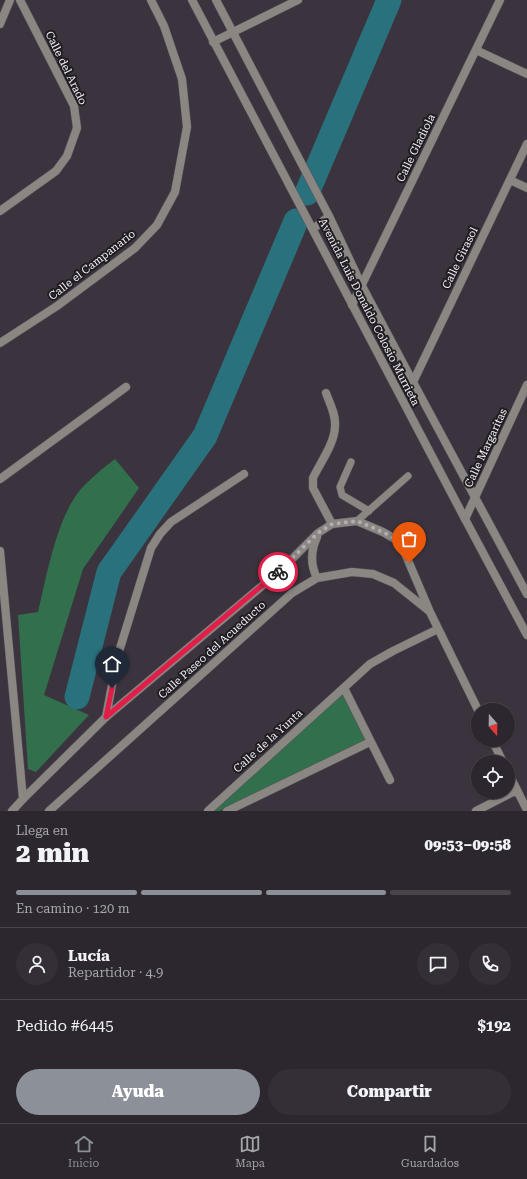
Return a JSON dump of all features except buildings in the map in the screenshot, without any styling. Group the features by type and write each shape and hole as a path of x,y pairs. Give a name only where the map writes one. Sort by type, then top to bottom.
{"street":[{"path":"0,24 10,0"},
{"name":"Calle del Arado","path":"0,211 56,170 67,156 77,128 74,106 20,0"},
{"name":"Calle el Campanario","path":"0,343 57,306 135,248 157,225 175,192 187,127 182,79 164,26 151,0"},
{"name":"Avenida Luis Donaldo Colosio Murrieta","path":"192,0 527,635"},
{"name":"Avenida Luis Donaldo Colosio Murrieta","path":"216,0 329,216 361,284 412,382 527,594"},
{"path":"213,42 298,0"},
{"name":"Calle Gladiola","path":"352,305 500,0"},
{"path":"476,50 527,74"},
{"name":"Calle Girasol","path":"412,382 527,144"},
{"path":"510,180 527,188"},
{"path":"313,229 329,216"},
{"name":"Calle Margaritas","path":"465,519 527,385"},
{"path":"0,479 126,387"},
{"path":"326,393 334,412 334,437 313,478 312,483 313,488 332,524"},
{"path":"106,717 118,658 151,548 160,534 171,522 244,474"},
{"name":"Calle Paseo del Acueducto","path":"12,811 106,717 281,570 318,533 332,524 357,521 395,539 404,551 430,612 475,703"},
{"path":"317,578 311,557 318,533"},
{"path":"0,551 23,799"},
{"name":"Calle Paseo del Acueducto","path":"49,811 292,592 317,578 352,572 373,574 394,583 430,612"},
{"name":"Calle de la Yunta","path":"208,811 370,664 438,628"},
{"path":"344,688 390,780"},
{"path":"227,811 370,742"},
{"path":"515,786 527,810"},
{"path":"476,811 517,790"}],"lane":[{"path":"351,462 340,487 340,491 342,495 369,511"},
{"path":"357,521 408,476"}],"green space":[{"path":"115,459 139,488 83,569 44,695 89,715 36,772 28,769 18,615 38,612 53,548 72,502 84,486"},
{"path":"343,693 366,741 220,811 212,811"}],"waterway":[{"path":"307,193 389,0"},
{"path":"77,697 109,572 205,436 296,221"}],"way so far":[{"path":"278,572 318,533 332,524 357,521 395,539 404,551 409,563"}],"route":[{"path":"112,688 106,717 278,572"}]}
